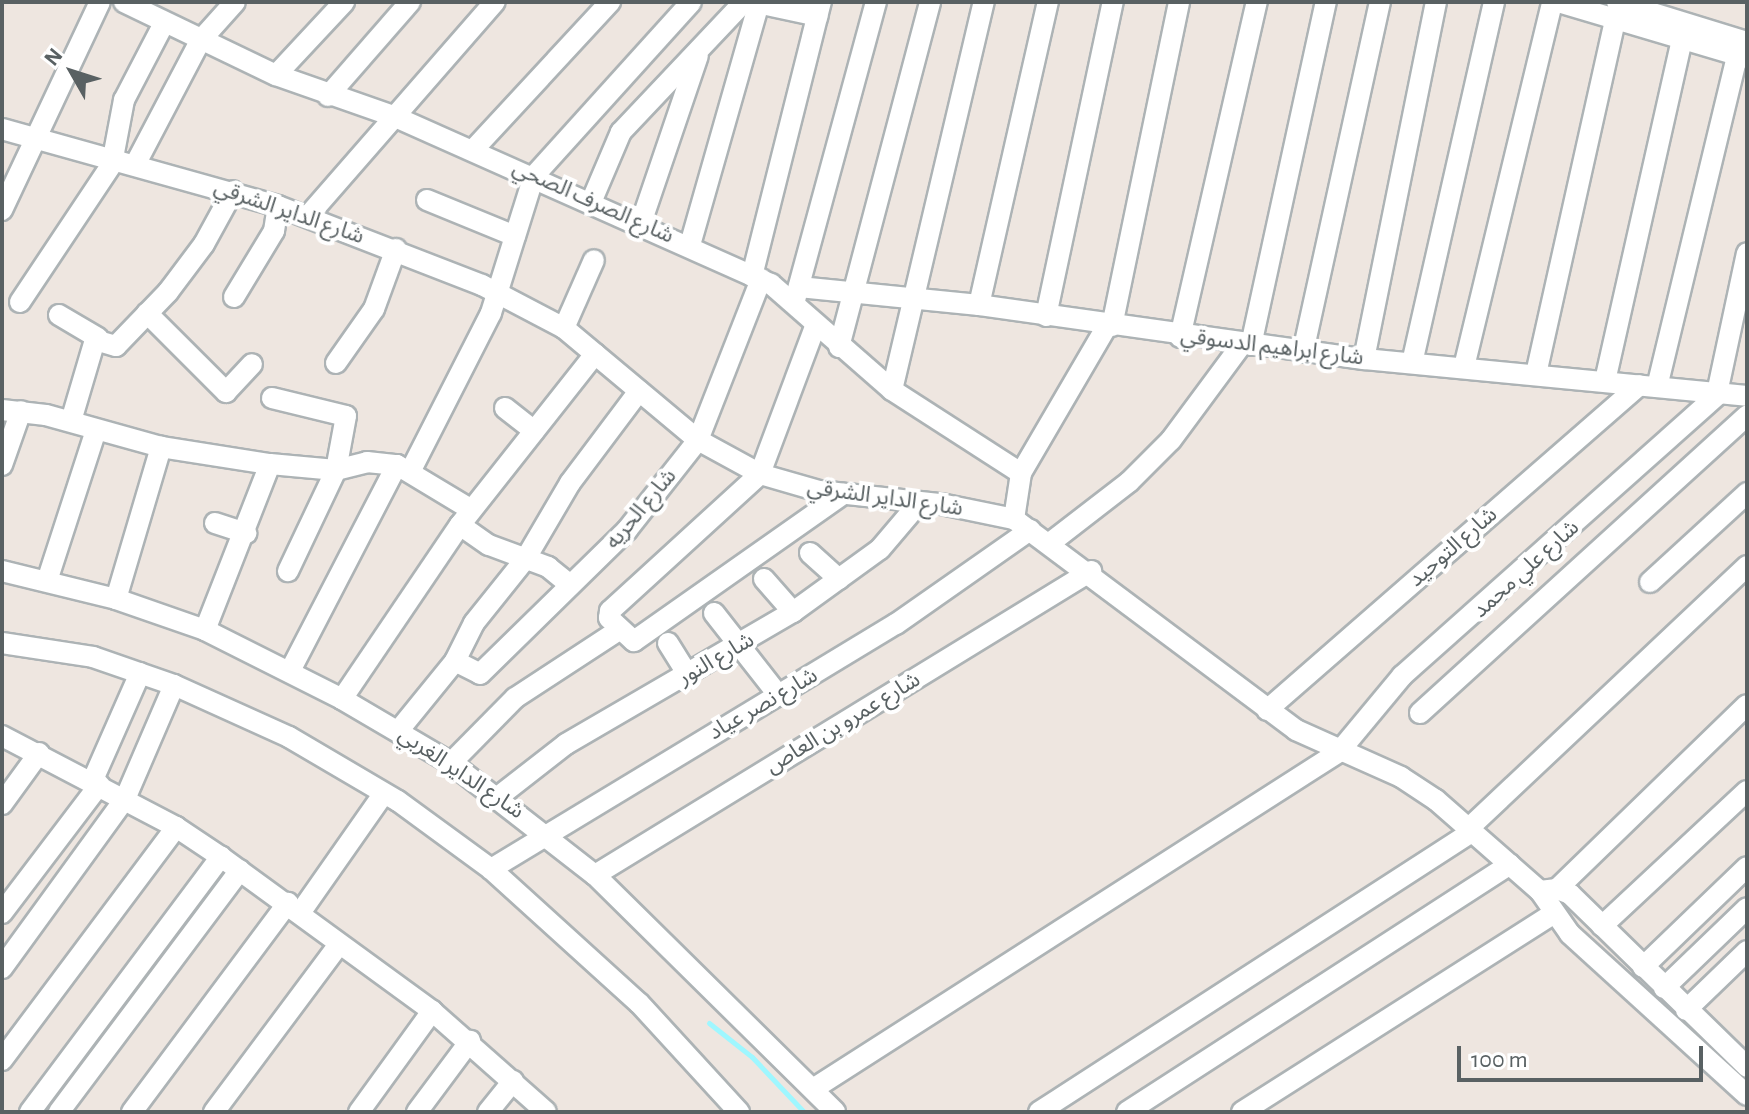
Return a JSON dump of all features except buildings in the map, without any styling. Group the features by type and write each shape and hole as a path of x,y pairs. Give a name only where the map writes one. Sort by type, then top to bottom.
{"street":[{"path":"2,210 100,2"},
{"path":"20,302 122,160 200,41 235,2"},
{"path":"276,75 344,2"},
{"path":"328,96 410,2"},
{"path":"308,216 495,2"},
{"path":"473,150 610,2"},
{"path":"290,671 497,292 534,176 691,2"},
{"path":"690,245 752,2"},
{"path":"592,200 621,132 752,2 819,9"},
{"path":"797,294 876,2"},
{"path":"839,347 930,2"},
{"path":"892,390 984,2"},
{"path":"979,305 1048,2"},
{"path":"1046,316 1113,2"},
{"path":"1022,524 1021,473 1109,326 1179,2"},
{"path":"1180,337 1257,2"},
{"path":"1050,543 1129,482 1171,440 1247,345 1326,2"},
{"path":"1303,352 1380,2"},
{"path":"1364,359 1436,2"},
{"path":"1412,363 1494,2"},
{"path":"1464,367 1552,2"},
{"path":"1558,2 1616,11 1744,52"},
{"name":"شارع الصرف الصحي","path":"130,3 200,41 276,75 328,96 393,116 592,200 756,278 797,294 816,324 892,390 1021,473"},
{"name":"شارع الحريه","path":"455,661 480,674 568,583 616,543 698,440 756,278 819,9"},
{"path":"1616,11 1682,39 1744,52"},
{"path":"1536,374 1616,11"},
{"path":"122,160 124,100 164,23"},
{"path":"1605,381 1682,39"},
{"path":"641,223 700,51"},
{"path":"1648,386 1744,52"},
{"name":"شارع الداير الشرقي","path":"2,129 233,191 396,249 497,292 564,328 698,440 760,474 843,494 919,503 1022,524 1091,571 1267,710 1339,752 1410,783 1510,864 1548,890 1570,894 1686,1010 1744,1058"},
{"path":"59,315 116,346 204,244 233,191"},
{"path":"427,200 515,236"},
{"path":"234,297 274,231 278,206"},
{"path":"336,363 374,309 396,249"},
{"path":"1719,393 1747,253"},
{"path":"564,328 594,260"},
{"name":"شارع ابراهيم الدسوقي","path":"797,294 852,292 979,305 1180,337 1303,352 1747,396"},
{"path":"147,313 226,392 252,364"},
{"path":"816,324 760,474 610,611 609,618 634,641 843,494"},
{"path":"71,421 98,338"},
{"path":"342,699 466,518 595,354"},
{"name":"شارع التوحيد","path":"1267,710 1648,386"},
{"path":"399,730 455,661 474,623 526,558 570,483 639,391"},
{"name":"شارع علي محمد","path":"813,1089 1339,752 1402,676 1719,393"},
{"path":"272,398 344,413 336,470 288,571"},
{"path":"505,408 534,431"},
{"path":"2,465 11,411 71,421 161,447 270,464 336,470 367,462 404,467 466,518 489,545 526,558 568,583"},
{"path":"1420,713 1747,415"},
{"path":"47,581 96,430"},
{"path":"116,599 161,447"},
{"path":"205,630 246,533 270,464"},
{"path":"1650,582 1747,493"},
{"name":"شارع النور","path":"498,797 566,744 793,612 888,541 919,503"},
{"path":"215,523 246,533"},
{"name":"شارع نصر عياد","path":"491,869 896,624 1022,524"},
{"path":"810,553 839,579"},
{"path":"1039,1112 1471,830 1747,566"},
{"name":"شارع الداير الغربي","path":"2,571 116,599 205,630 342,699 451,763 548,834 595,875 835,1112"},
{"name":"شارع عمرو بن العاص","path":"595,875 1091,571"},
{"path":"764,579 793,612"},
{"path":"714,613 737,647 779,696"},
{"path":"451,763 506,705 619,630"},
{"path":"2,643 93,657 174,685 289,737 384,793 491,869 639,1003 739,1112"},
{"path":"668,643 688,675"},
{"path":"2,913 95,784 140,673"},
{"path":"2,968 125,799 174,685"},
{"path":"1548,890 1747,705"},
{"path":"2,736 176,827 240,870 470,1041 538,1109"},
{"path":"2,804 8,782 39,753"},
{"path":"1602,926 1747,791"},
{"path":"132,1112 384,793"},
{"path":"2,1060 176,827"},
{"path":"30,1112 221,857"},
{"path":"1127,1112 1510,864"},
{"path":"1643,967 1747,867"},
{"path":"59,1112 240,870"},
{"name":"شارع الداير الشرقي","path":"1548,890 1553,914 1747,1095"},
{"path":"1664,988 1747,908"},
{"path":"1242,1112 1553,914"},
{"path":"214,1112 339,944"},
{"path":"1686,1010 1747,951"},
{"path":"359,1112 432,1011"},
{"path":"417,1112 470,1041"},
{"path":"488,1112 513,1081"}],"waterway":[{"path":"709,1023 752,1057 804,1112"}]}
